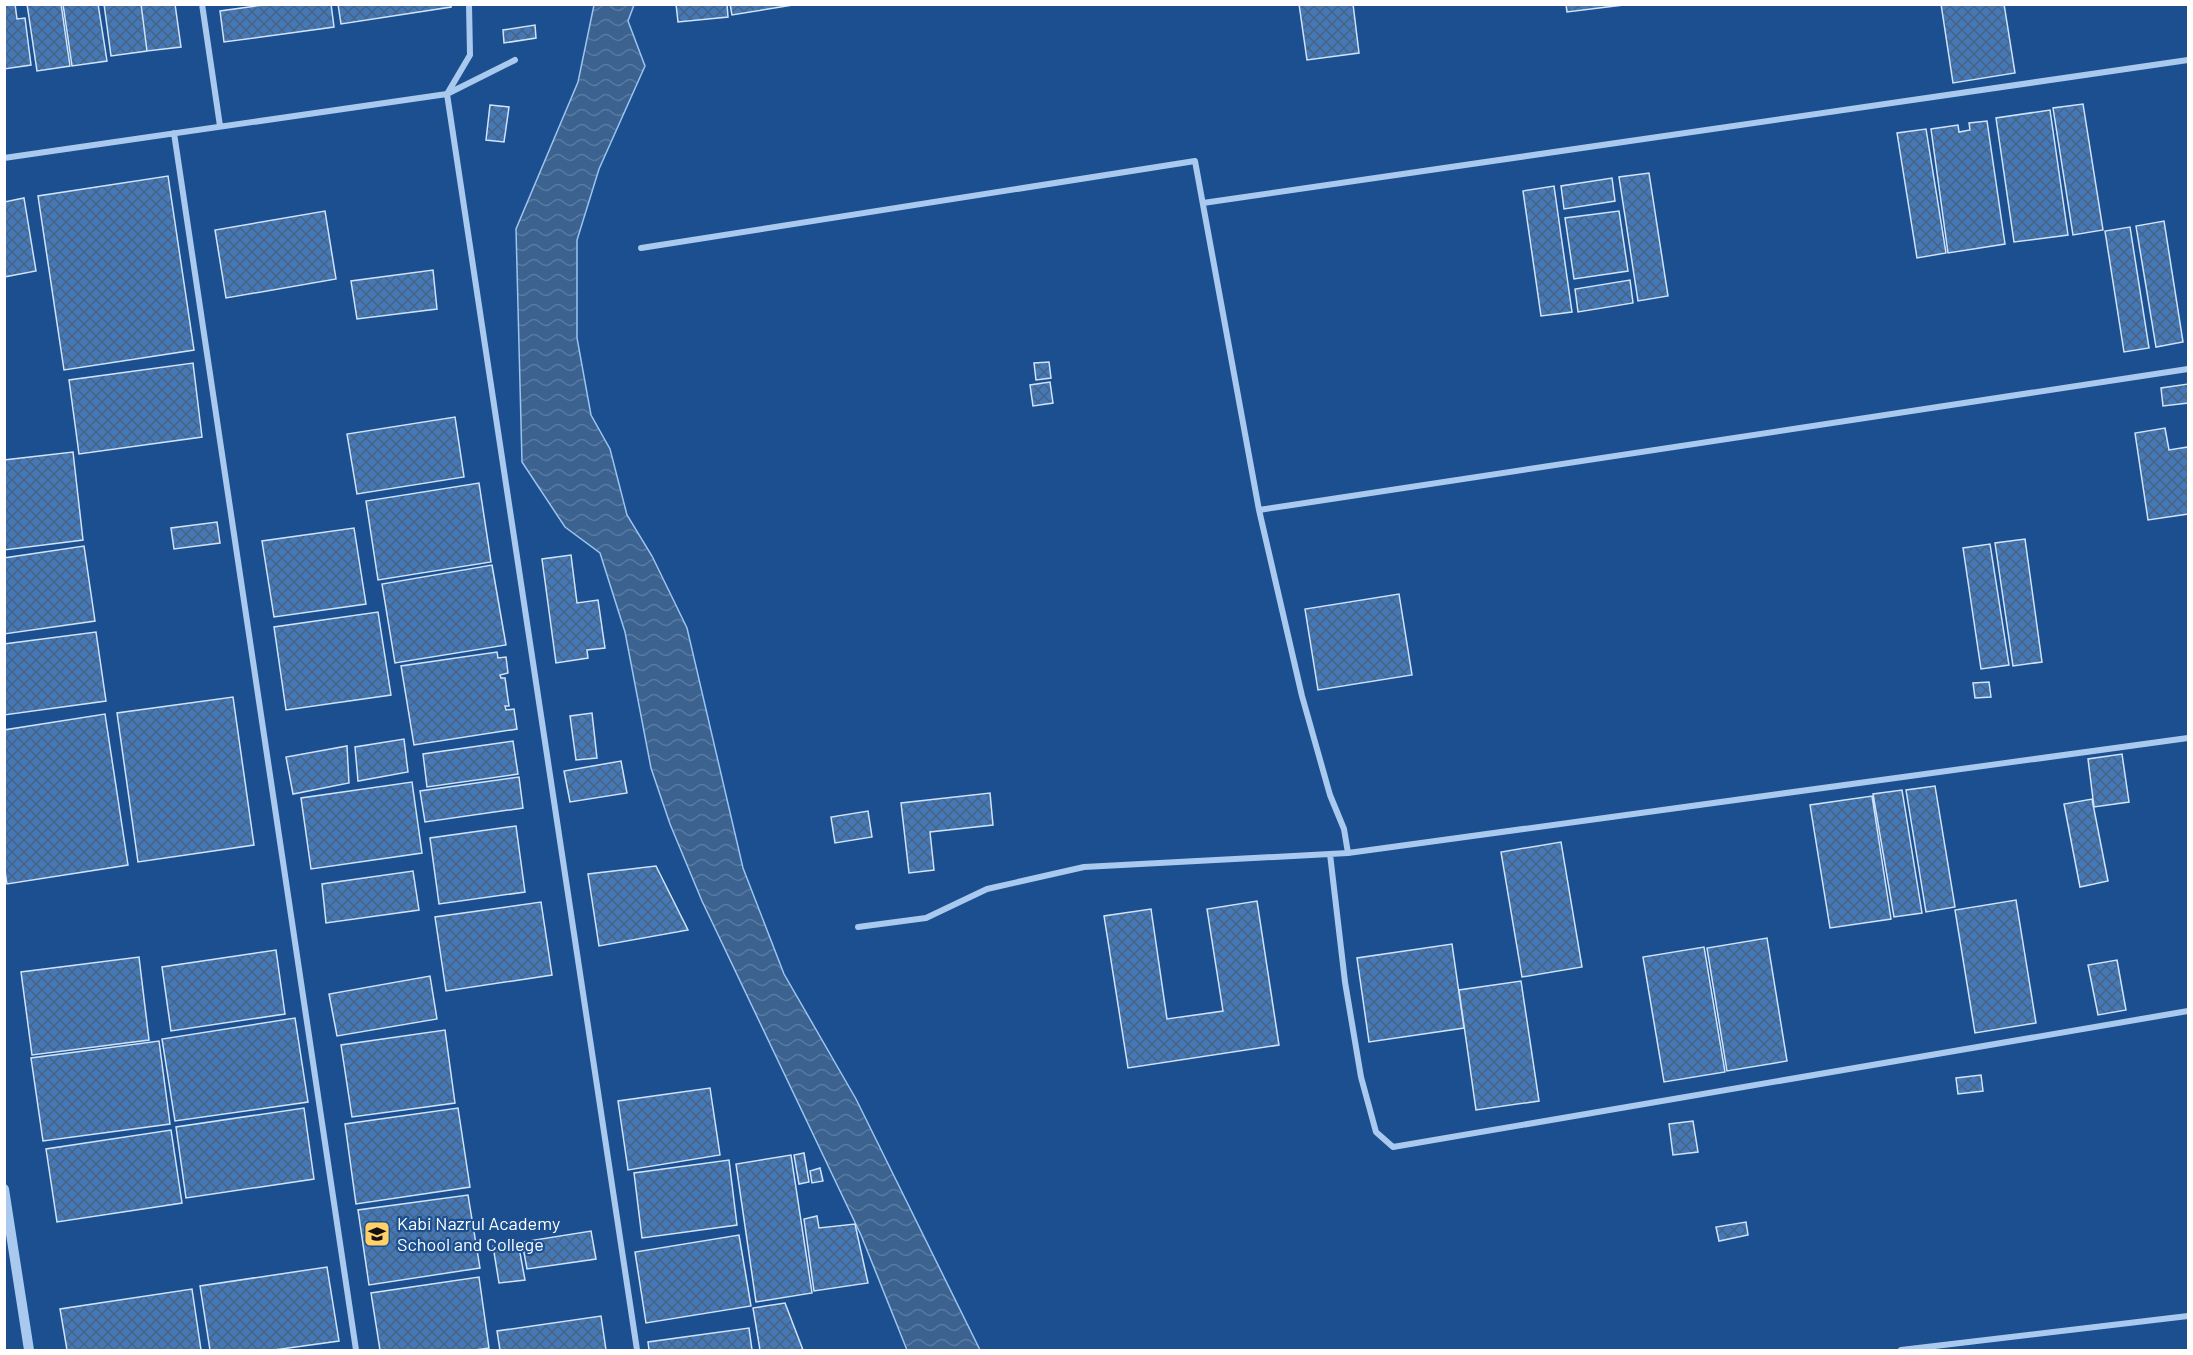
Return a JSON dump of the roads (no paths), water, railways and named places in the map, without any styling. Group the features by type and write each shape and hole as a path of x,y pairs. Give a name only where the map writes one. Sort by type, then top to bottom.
{"street":[{"path":"202,4 220,126"},
{"path":"469,4 470,55 447,94 637,1350"},
{"path":"4,158 447,94 515,60"},
{"path":"1203,203 2188,60"},
{"path":"174,133 356,1350"},
{"path":"641,248 1195,161 1259,510 1302,696 1330,795 1344,830 1348,853"},
{"path":"1259,510 2188,369"},
{"path":"858,927 926,918 987,889 1084,867 1348,853 2188,738"},
{"path":"1330,854 1345,982 1362,1077 1376,1132 1393,1147 2188,1011"},
{"path":"4,1189 29,1350"},
{"path":"1901,1350 2188,1316"}],"water":[{"path":"594,5 634,5 628,21 645,66 599,169 577,240 577,338 591,415 610,449 627,515 652,556 687,628 743,868 784,974 856,1099 980,1350 907,1350 861,1235 702,901 670,824 651,768 625,632 600,553 565,527 522,462 516,229 578,82"}],"place":[{"name":"Kabi Nazrul Academy School and College","path":"377,1234"}]}
